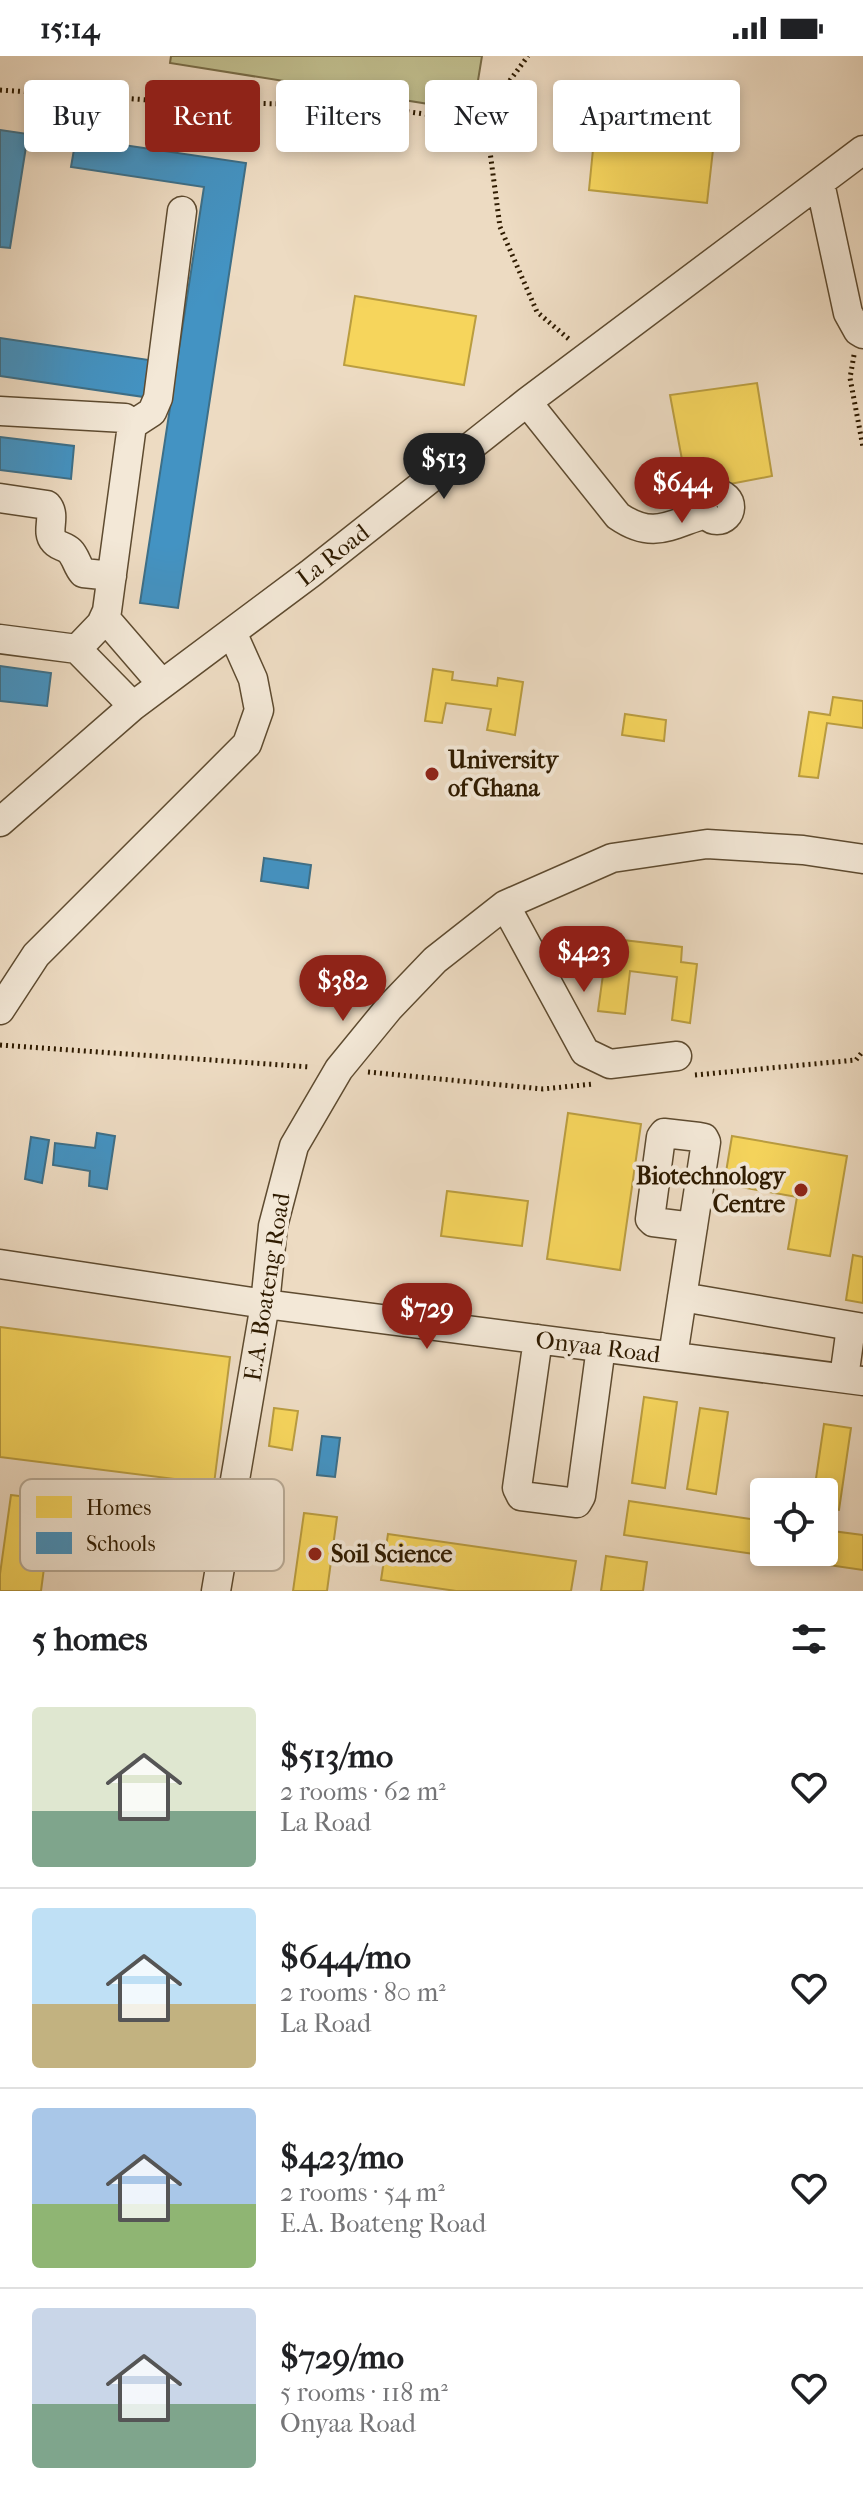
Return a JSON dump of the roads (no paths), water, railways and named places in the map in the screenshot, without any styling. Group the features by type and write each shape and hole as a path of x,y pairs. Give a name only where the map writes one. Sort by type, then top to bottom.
{"street":[{"name":"La Road","path":"0,822 133,706 311,573 527,402 863,150"},
{"path":"820,183 848,313 860,332"},
{"path":"77,649 105,618 132,425 152,412 158,398 182,211"},
{"path":"527,402 618,516 630,524 650,531 705,514"},
{"path":"0,411 125,418 132,425"},
{"path":"0,498 47,505 53,513 51,538 55,544 73,554 83,573 112,576"},
{"path":"105,618 162,684"},
{"path":"0,1010 36,955 247,744 259,710 253,679 232,632"},
{"path":"0,639 77,649 133,706"},
{"name":"E.A. Boateng Road","path":"235,1479 265,1304 273,1226 294,1146 339,1069 389,1008 435,960 505,905 612,858 707,844 803,850 863,859"},
{"path":"505,905 585,1052 610,1064 677,1056"},
{"path":"673,1356 693,1227"},
{"name":"Onyaa Road","path":"0,1264 265,1304 854,1380"},
{"path":"682,1297 857,1328 854,1380"},
{"path":"538,1339 517,1488 521,1496 577,1503 581,1496 601,1347"},
{"name":"E.A. Boateng Road","path":"216,1591 219,1571"}],"place":[{"name":"University of Ghana","path":"432,774"},
{"name":"Biotechnology Centre","path":"801,1190"},
{"name":"Soil Science","path":"315,1554"}]}
